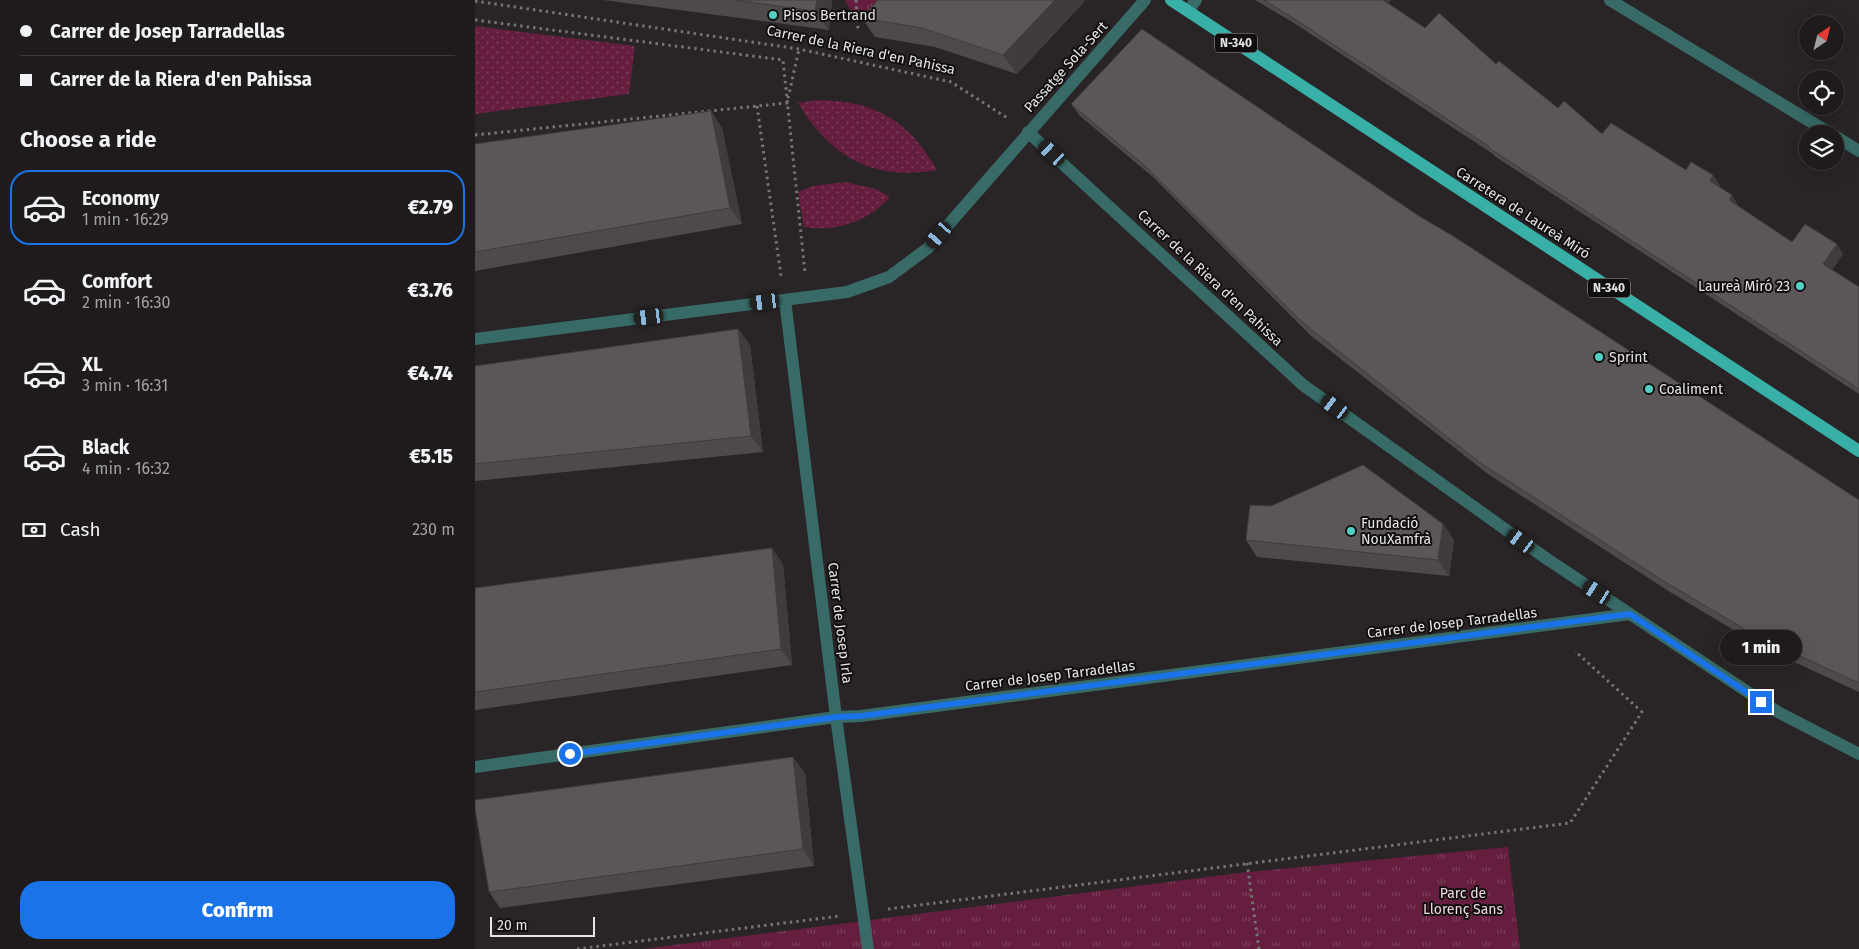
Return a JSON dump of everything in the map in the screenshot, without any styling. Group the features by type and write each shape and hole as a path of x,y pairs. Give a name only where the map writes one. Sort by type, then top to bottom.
{"main road":[{"name":"Carretera de Laureà Miró","path":"1171,0 1859,451"}],"street":[{"name":"Passatge Sola-Sert","path":"475,339 847,292 889,276 928,248 1145,0"},
{"path":"1187,11 1196,0"},
{"path":"1610,0 1816,125"},
{"name":"Carrer de la Riera d'en Pahissa","path":"1028,132 1303,385 1547,559 1778,712 1859,754"},
{"path":"1844,141 1859,150"},
{"name":"Carrer de Josep Irla","path":"785,300 868,949"},
{"name":"Carrer de Josep Tarradellas","path":"475,767 837,717 1630,614"}],"path":[{"path":"856,0 858,30"},
{"name":"Carrer de la Riera d'en Pahissa","path":"475,1 799,49 951,82 1028,132"},
{"path":"475,20 783,60 808,296"},
{"path":"787,103 799,49"},
{"path":"475,135 787,103"},
{"path":"757,106 785,300"},
{"path":"577,949 1569,822 1642,712 1575,651"},
{"path":"1247,863 1259,949"}],"green space":[{"path":"845,0 888,0 875,10 854,17"},
{"path":"475,26 635,46 629,94 475,114"},
{"path":"818,100 857,104 873,109 888,117 902,126 914,138 937,170 914,173 893,172 874,168 856,161 840,151 825,138 798,103"},
{"path":"845,182 876,189 890,197 872,213 851,223 828,228 804,227 798,192 813,186"},
{"name":"Parc de Llorenç Sans","path":"1508,847 1520,949 643,949 1239,873"}],"building":[{"path":"734,0 817,0 815,11"},
{"path":"878,0 1055,0 1003,55 922,28 862,18"},
{"path":"1264,0 1383,0 1425,28 1439,13 1496,64 1499,61 1558,108 1564,101 1602,134 1611,123 1686,170 1691,162 1713,175 1710,181 1732,195 1729,200 1792,242 1805,224 1837,244 1823,264 1859,287 1859,389 1287,14"},
{"path":"1142,29 1419,216 1453,236 1859,500 1859,683 1756,636 1662,580 1479,462 1302,322 1144,165 1071,104"},
{"path":"711,111 730,208 475,252 475,144"},
{"path":"738,329 751,436 475,464 475,366"},
{"name":"Fundació NouXamfrà","path":"1363,465 1443,524 1438,560 1246,540 1250,505 1271,506"},
{"path":"772,548 781,649 475,692 475,588"},
{"path":"793,757 803,849 489,892 475,800"}],"place":[{"name":"Pisos Bertrand","path":"773,15"},
{"name":"Laureà Miró 23","path":"1800,286"},
{"name":"Sprint","path":"1599,357"},
{"name":"Coaliment","path":"1649,389"},
{"name":"Fundació NouXamfrà","path":"1351,531"}],"route":[{"path":"570,754 837,717 861,716 1630,614 1761,702"}]}
